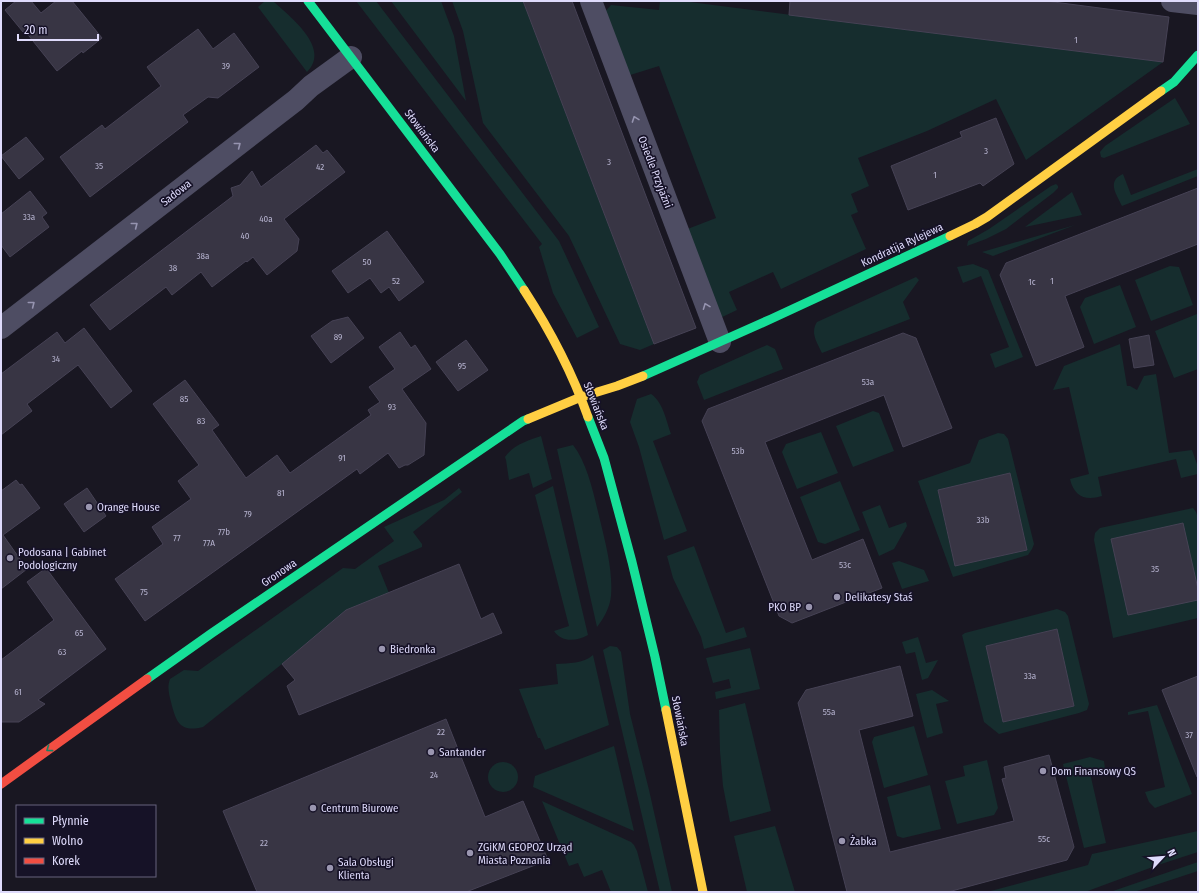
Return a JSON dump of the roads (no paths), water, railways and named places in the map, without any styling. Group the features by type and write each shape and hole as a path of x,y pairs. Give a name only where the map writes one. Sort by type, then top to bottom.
{"street":[{"name":"Słowiańska","path":"308,1 500,254 536,309 560,352 581,397 604,458 632,562 656,664 703,892"},
{"name":"Osiedle Przyjaźni","path":"591,1 720,342"},
{"path":"1172,1 1198,4"},
{"name":"Kondratija Rylejewa","path":"581,397 617,386 654,372 963,230 987,217 1174,82 1198,55"},
{"name":"Sadowa","path":"1,328 296,100 311,86 351,57"},
{"name":"Gronowa","path":"1,784 212,633 497,438 523,421 581,397"}],"place":[{"name":"Orange House","path":"89,507"},
{"name":"Podosana | Gabinet Podologiczny","path":"10,558"},
{"name":"Delikatesy Staś","path":"837,597"},
{"name":"PKO BP","path":"809,607"},
{"name":"Biedronka","path":"382,649"},
{"name":"Santander","path":"431,752"},
{"name":"Dom Finansowy QS","path":"1043,771"},
{"name":"Centrum Biurowe","path":"313,808"},
{"name":"Żabka","path":"842,841"},
{"name":"ZGiKM GEOPOZ Urząd Miasta Poznania","path":"470,853"},
{"name":"Sala Obsługi Klienta","path":"330,868"}]}
